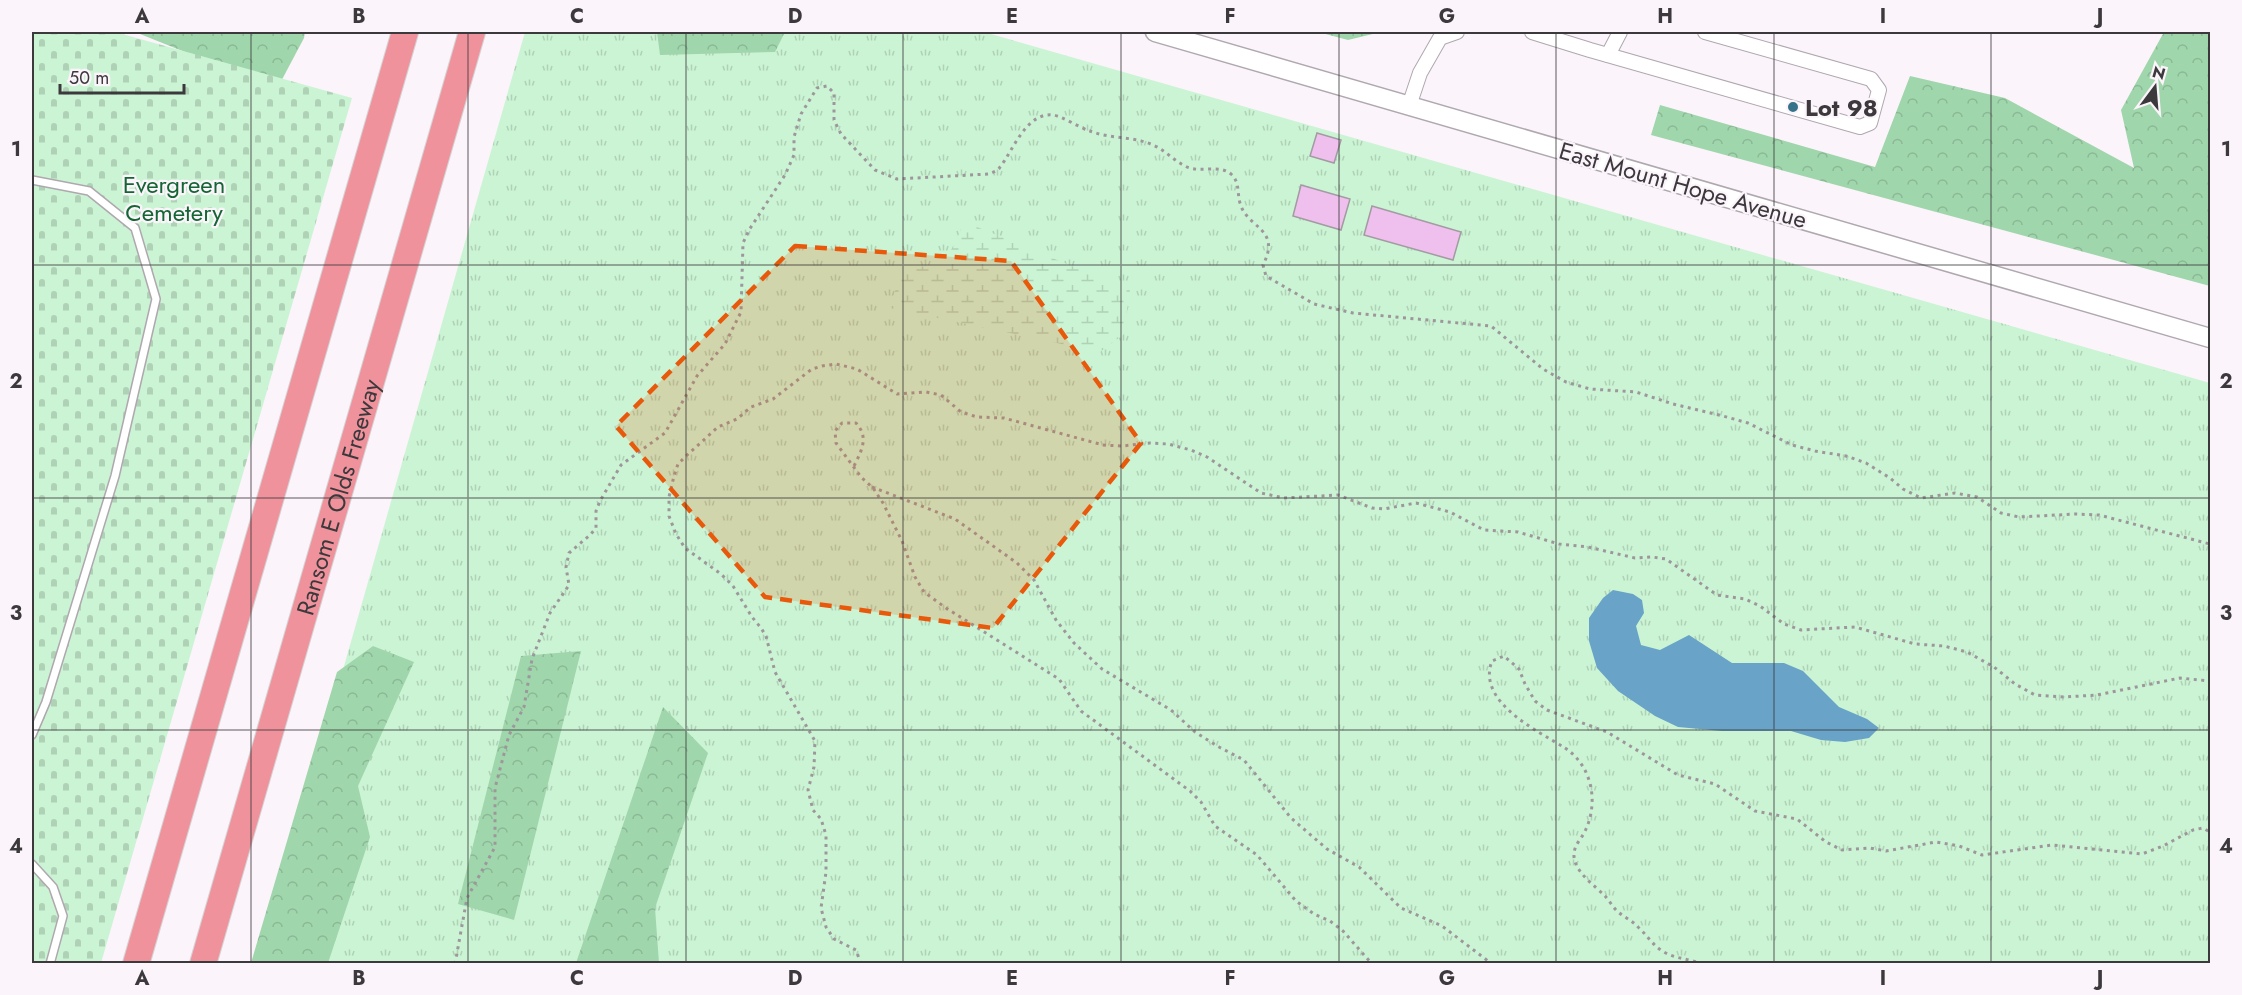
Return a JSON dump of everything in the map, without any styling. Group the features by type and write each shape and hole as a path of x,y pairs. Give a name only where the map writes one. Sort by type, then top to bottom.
{"highway":[{"path":"136,963 405,32"},
{"name":"Ransom E Olds Freeway","path":"203,963 472,32"}],"street":[{"name":"East Mount Hope Avenue","path":"1155,32 2211,338"},
{"path":"1409,106 1419,73 1440,38 1457,32"},
{"path":"1532,32 1860,127 1870,123 1879,90 1871,79 1705,32"},
{"path":"1608,55 1620,32"}],"lane":[{"path":"32,180 89,191 135,228 156,298 115,476 46,702 32,735"},
{"path":"32,864 53,887 63,916 50,963"}],"path":[{"path":"455,963 467,898 474,881 485,867 495,847 495,788 509,735 524,707 532,659 540,636 550,613 569,585 566,567 569,553 596,528 600,501 621,465 665,433 697,376 725,344 741,312 743,243 785,175 794,154 794,137 801,114 817,88 827,86 834,93 834,120 841,134 855,151 875,170 897,179 989,174 999,169 1024,129 1040,118 1053,115 1093,133 1136,139 1154,145 1189,168 1229,172 1236,180 1240,204 1248,218 1261,228 1267,240 1268,255 1263,265 1266,276 1314,304 1353,313 1491,326 1543,369 1566,382 1590,389 1636,392 1748,423 1792,445 1815,452 1846,456 1866,463 1903,489 1921,498 1955,493 1977,497 2001,513 2019,517 2099,515 2211,544"},
{"path":"861,963 856,950 834,939 826,927 821,908 826,872 826,835 821,819 813,810 808,790 816,753 815,741 775,672 761,628 733,586 686,548 676,534 669,516 669,496 674,476 678,464 686,456 718,427 737,418 751,407 773,399 812,369 822,366 836,364 857,369 897,394 926,392 941,394 961,412 976,417 1004,418 1103,445 1122,446 1150,442 1191,450 1206,457 1261,493 1284,498 1338,495 1372,508 1384,509 1416,503 1450,512 1484,530 1518,532 1559,544 1588,547 1635,558 1666,559 1717,595 1745,599 1760,606 1784,624 1801,630 1855,627 1915,644 1944,646 1967,652 2036,695 2065,697 2097,695 2180,678 2211,681"},
{"path":"854,466 864,445 862,429 855,423 842,423 835,431 836,443 861,477 872,487 902,541 915,577 924,592 1059,679 1081,711 1190,791 1201,802 1215,825 1257,855 1296,901 1343,931 1372,963"},
{"path":"872,487 955,519 1017,563 1034,580 1056,621 1074,643 1102,669 1171,710 1195,732 1218,747 1244,760 1291,818 1309,835 1327,849 1359,867 1401,908 1442,926 1492,963"},
{"path":"1703,963 1672,957 1661,951 1638,927 1614,909 1607,898 1581,873 1574,855 1576,843 1585,831 1592,814 1590,779 1581,762 1568,750 1520,720 1499,701 1488,675 1492,661 1504,656 1512,662 1519,669 1535,701 1547,710 1607,732 1678,775 1715,784 1755,811 1797,819 1826,842 1842,850 1870,848 1886,850 1936,842 1959,846 1982,855 2052,845 2142,854 2193,830 2203,828 2211,832"}],"highlighted area":[{"path":"795,246 1011,261 1141,443 993,628 765,597 616,426"}],"green space":[{"name":"Evergreen Cemetery","path":"32,32 115,32 352,98 101,963 32,963"},
{"path":"135,32 305,32 277,89"},
{"path":"525,32 984,32 2210,383 2210,963 259,964"},
{"path":"657,32 785,32 775,52 660,55"},
{"path":"1318,32 1381,32 1348,40"},
{"path":"2164,32 2210,32 2210,286 1651,135 1660,105 1875,167 1910,76 2005,98 2134,168 2121,110"},
{"path":"965,222 1130,290 1123,335 1100,352 890,308 901,271 945,262"},
{"path":"373,646 414,662 358,786 370,837 328,963 251,963 337,672"},
{"path":"581,651 514,920 458,904 521,656"},
{"path":"663,707 708,753 655,908 659,963 576,963"}],"water":[{"path":"1613,590 1633,594 1642,600 1644,613 1636,626 1641,645 1660,650 1689,635 1732,663 1784,663 1803,671 1839,707 1867,719 1879,728 1869,738 1845,742 1821,740 1791,731 1722,731 1678,727 1655,716 1618,691 1597,668 1589,641 1589,618 1603,598"}],"building":[{"path":"1317,133 1341,140 1334,163 1310,156"},
{"path":"1301,185 1350,199 1341,230 1293,216"},
{"path":"1372,206 1461,232 1453,260 1364,235"}],"place":[{"name":"Lot 98","path":"1793,107"}]}
